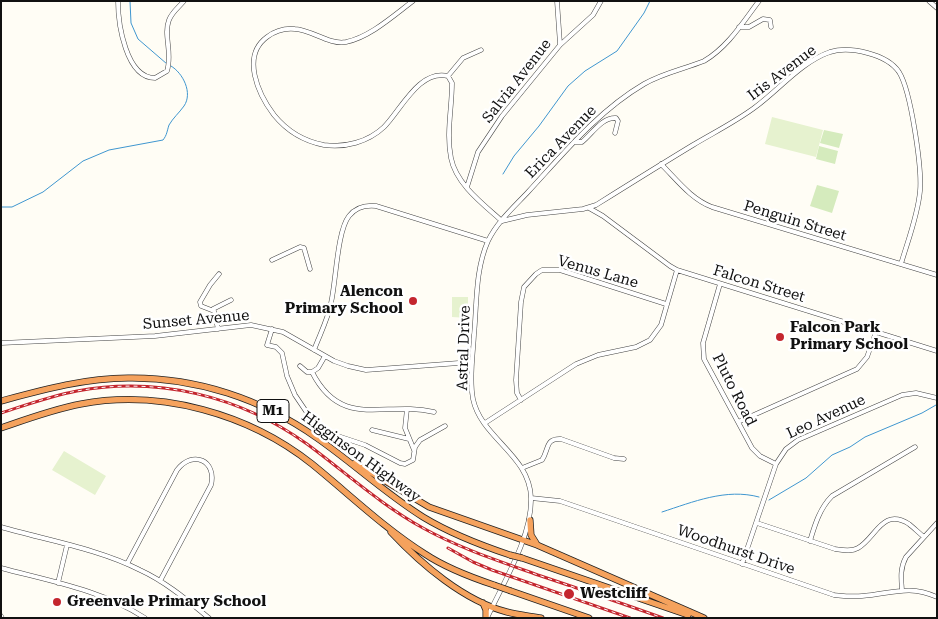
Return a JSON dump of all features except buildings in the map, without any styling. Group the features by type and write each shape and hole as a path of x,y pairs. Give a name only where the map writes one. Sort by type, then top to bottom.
{"highway":[{"name":"Higginson Highway","path":"1,401 41,391 102,380 128,378 184,382 220,390 245,398 289,420 317,438 422,516 470,541 697,618"},
{"name":"M1","path":"1,428 71,406 104,400 156,402 205,410 248,425 283,443 425,554 462,573 590,618"},
{"path":"317,438 392,486 429,507 523,539 704,618"},
{"path":"374,515 426,565 459,589 482,602 507,612 541,618"},
{"path":"530,520 531,535 537,545"},
{"path":"482,602 488,618"}],"street":[{"path":"118,1 124,44 130,58 138,71 144,76 155,78 167,71 170,58 167,33 168,21 184,1"},
{"path":"414,1 366,34 348,41 335,42 298,29 280,31 270,35 262,41 254,56 254,72 265,101 283,125 307,141 333,146 345,146 371,136 383,127 423,82 441,74 448,76 452,83 449,132 451,158 458,176 467,187 502,220"},
{"path":"557,1 560,44"},
{"name":"Salvia Avenue","path":"467,187 474,161 489,134 560,44 593,15 601,1"},
{"name":"Erica Avenue","path":"502,220 574,142 603,114 643,84 699,63 712,56 720,50 760,1"},
{"path":"929,1 937,8"},
{"path":"739,27 749,27 765,19 770,20 771,27"},
{"name":"Iris Avenue","path":"502,220 527,215 589,208 754,108 807,64 822,55 844,49 880,58 894,67 906,87 919,164 919,198 901,264"},
{"path":"448,76 463,58 481,50"},
{"path":"574,142 582,142 603,122 611,118 617,119 615,133"},
{"name":"Penguin Street","path":"661,164 704,204 937,275"},
{"path":"314,350 332,301 343,231 348,217 359,208 368,205 376,206 488,241"},
{"name":"Falcon Street","path":"589,208 678,270 937,350"},
{"name":"Astral Drive","path":"488,618 530,520 531,498 522,468 478,412 473,398 471,381 479,274 488,241 502,220"},
{"path":"272,260 300,247 304,248 308,256 310,269"},
{"name":"Venus Lane","path":"520,400 516,380 522,293 524,287 536,274 550,269 560,270 666,304"},
{"path":"485,423 585,359 642,345 656,333 661,324 678,270"},
{"path":"219,274 204,293 200,302 201,306 213,309 231,300"},
{"name":"Pluto Road","path":"720,284 704,338 703,354 707,367 756,453 776,464"},
{"path":"213,309 218,328"},
{"name":"Sunset Avenue","path":"1,343 155,336 251,325 272,329 293,337 325,356 348,366 366,370 472,362"},
{"path":"272,329 267,345 276,347 282,353 287,376 295,395 316,426 326,432 366,445 400,464 410,463 413,460 417,443 445,426"},
{"path":"738,422 857,369 868,357 876,332"},
{"path":"300,366 307,372 312,372 318,368 325,356"},
{"path":"312,372 326,393 347,407 377,410 416,408 434,412"},
{"name":"Leo Avenue","path":"742,564 776,464 792,443 902,395 916,393 937,398"},
{"path":"406,409 405,425 415,451"},
{"path":"372,430 409,439"},
{"path":"522,468 542,460 550,442 554,439 561,439 614,458 624,459"},
{"path":"810,541 818,517 832,496 915,447"},
{"path":"128,564 181,464 189,459 203,460 211,473 211,485 160,581"},
{"name":"Woodhurst Drive","path":"531,498 560,501 834,595 863,596 902,590 922,592 937,597"},
{"path":"757,523 835,549 852,550 865,542 885,521 892,520 905,522 924,537"},
{"path":"902,590 901,570 903,563 937,523"},
{"path":"1,527 103,555 128,564 160,581 209,618"},
{"path":"58,584 67,545"},
{"path":"1,568 105,597 124,605 145,618"}],"green space":[{"path":"772,117 823,130 816,157 765,144"},
{"path":"824,130 843,134 839,148 820,143"},
{"path":"819,146 838,151 835,164 816,159"},
{"path":"817,185 839,191 832,213 810,206"},
{"path":"452,297 468,297 468,318 452,317"},
{"path":"64,451 106,476 95,495 52,470"}],"waterway":[{"path":"130,1 131,23 138,39 167,64"},
{"path":"503,174 514,156 568,86 585,71 617,51 644,13 650,1"},
{"path":"1,207 12,207 43,192 83,161 109,150 163,140 172,120 187,101 187,89 183,78 171,66"},
{"path":"769,500 806,478 832,455 850,447 865,437 922,413 936,405"},
{"path":"662,512 698,500 722,495 734,494 759,497"}],"railway":[{"path":"1,413 67,393 107,387 138,386 168,389 226,402 254,413 281,427 307,444 392,509 437,535 494,559 663,618"},
{"path":"448,548 492,570 630,618"}],"place":[{"name":"Alencon Primary School","path":"413,301"},
{"name":"Falcon Park Primary School","path":"780,337"},
{"name":"Westcliff","path":"569,594"},
{"name":"Greenvale Primary School","path":"57,602"}]}
